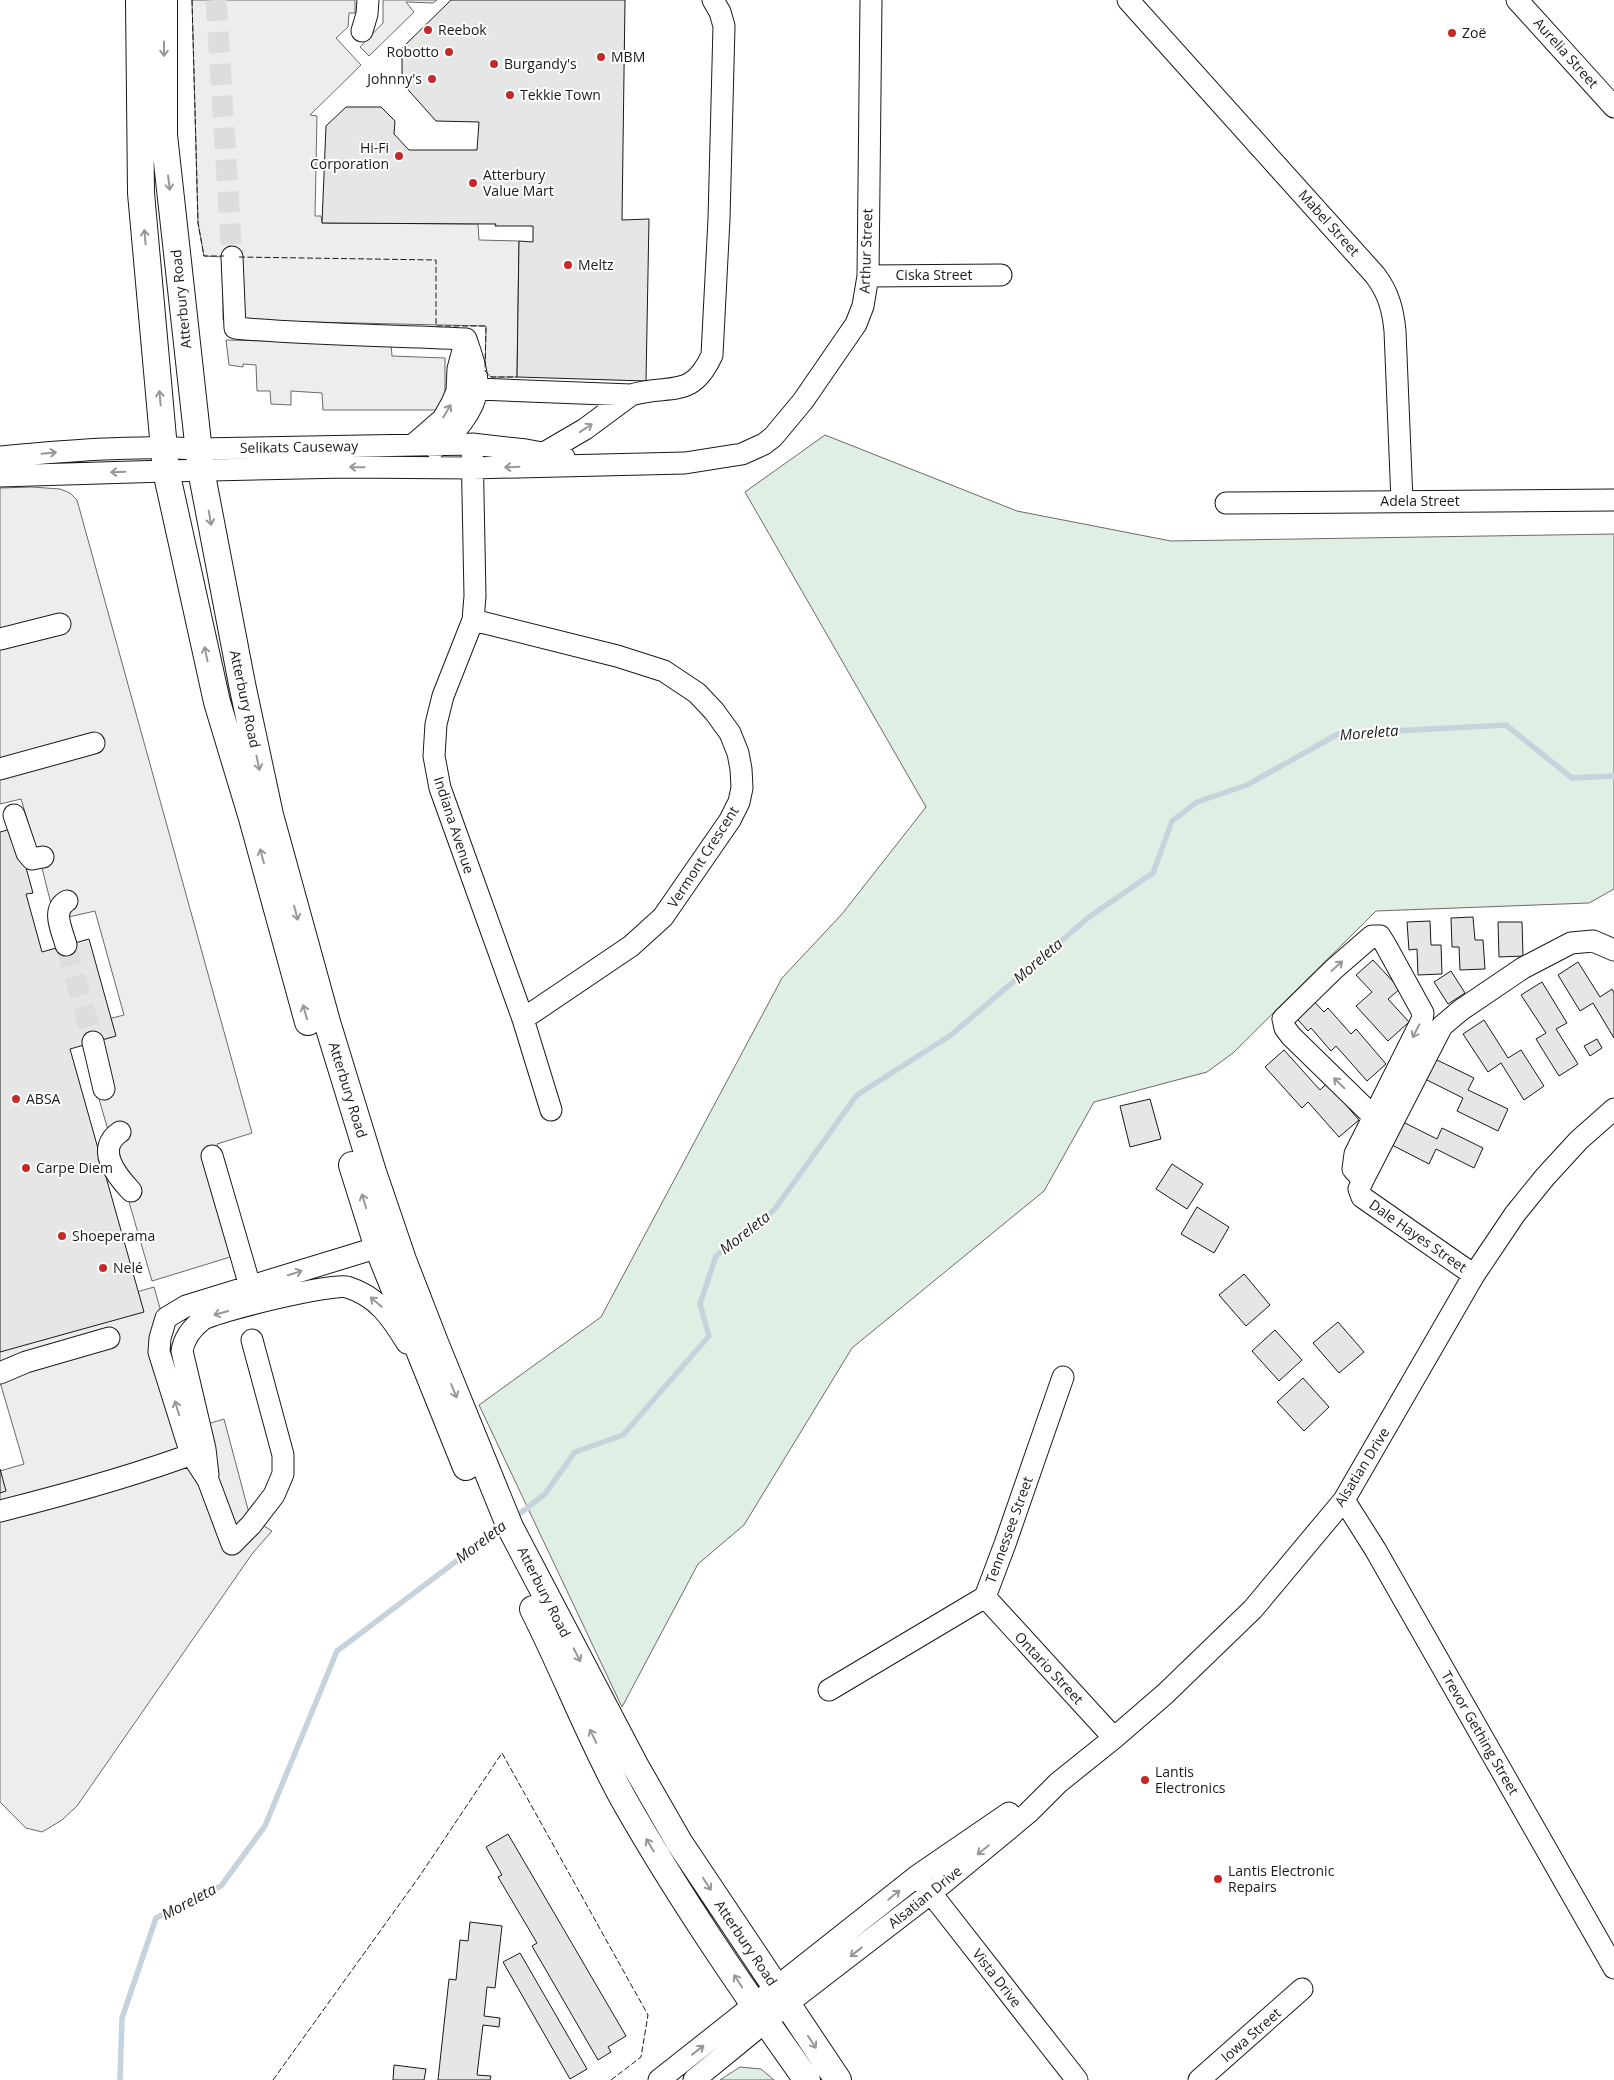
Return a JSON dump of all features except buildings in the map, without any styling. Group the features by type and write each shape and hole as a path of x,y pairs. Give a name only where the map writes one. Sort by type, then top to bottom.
{"main road":[{"name":"Atterbury Road","path":"139,0 141,193 165,459 217,702 252,818 305,1012 427,1349 477,1472 510,1527 531,1584 624,1800 662,1865 760,2013 807,2080"},
{"name":"Atterbury Road","path":"164,0 164,135 199,459 240,676 270,815 327,1022 373,1172 388,1245"},
{"name":"Atterbury Road","path":"531,1584 591,1682 679,1842 838,2080"}],"street":[{"path":"362,31 367,14 368,0"},
{"path":"477,389 631,395 668,390 687,385 701,376 712,355 719,219 724,26 720,12 713,0"},
{"name":"Arthur Street","path":"742,454 764,444 782,429 804,401 856,324 863,306 868,276 870,0"},
{"name":"Mabel Street","path":"1128,0 1369,267 1385,288 1393,312 1395,330 1402,501"},
{"name":"Aurelia Street","path":"1517,0 1614,107"},
{"path":"232,256 235,328 281,332 329,332 466,339"},
{"name":"Ciska Street","path":"868,276 1001,275"},
{"path":"406,468 439,445 456,429 469,412 477,389 476,371 466,339"},
{"path":"413,445 443,419 452,403 457,390 458,369 466,339"},
{"path":"544,453 585,429 631,395"},
{"name":"Selikats Causeway","path":"199,459 413,445 472,444 544,453 596,465"},
{"name":"Indiana Avenue","path":"472,444 475,596 472,620 439,710 434,738 434,756 440,788 523,1019 550,1110"},
{"name":"Selikats Causeway","path":"0,457 63,452 165,459 406,468 472,468 685,462 742,454"},
{"name":"Selikats Causeway","path":"0,476 165,459"},
{"name":"Adela Street","path":"1226,503 1614,500"},
{"name":"Vermont Crescent","path":"472,620 617,656 664,671 697,693 714,711 730,733 738,753 741,769 741,795 730,820 663,917 631,946 523,1019"},
{"path":"0,640 60,624"},
{"path":"0,769 94,743"},
{"path":"14,815 29,856 35,859 43,857"},
{"path":"66,945 58,911 61,904 67,901"},
{"path":"1362,1189 1353,1169 1354,1154 1374,1117 1422,1020 1423,1014 1380,936 1372,936 1334,969 1283,1019 1285,1028 1291,1036 1374,1117"},
{"path":"1362,1189 1442,1026 1461,1010 1523,968 1571,943 1594,941 1614,950"},
{"path":"93,1042 104,1089"},
{"name":"Alsatian Drive","path":"782,1996 930,1894 1028,1813 1058,1783 1114,1738 1209,1653 1253,1609 1344,1500 1474,1276 1515,1214 1545,1177 1579,1140 1614,1109"},
{"path":"120,1132 113,1137 108,1148 112,1166 117,1177 131,1191"},
{"path":"212,1156 252,1295"},
{"name":"Dale Hayes Street","path":"1362,1189 1474,1276"},
{"path":"252,1295 388,1245"},
{"path":"252,1340 283,1455 283,1474 264,1509 232,1544 159,1352 166,1318 178,1310 252,1295 344,1286 377,1302 391,1316 409,1346 427,1349"},
{"path":"0,1372 26,1362 109,1338"},
{"name":"Tennessee Street","path":"829,1690 985,1598 1063,1377"},
{"path":"0,1511 62,1495 198,1452"},
{"name":"Trevor Gething Street","path":"1344,1500 1375,1549 1614,1968"},
{"name":"Ontario Street","path":"985,1598 1114,1738"},
{"name":"Alsatian Drive","path":"782,1996 917,1876 1000,1819 1058,1783"},
{"name":"Vista Drive","path":"917,1876 1077,2080"},
{"name":"Iowa Street","path":"1199,2080 1302,1989"},
{"path":"659,2080 760,2013 782,1996"},
{"path":"694,2080 760,2013"}],"green space":[{"path":"825,435 1017,511 1171,541 1614,534 1614,889 1589,903 1376,911 1233,1053 1207,1072 1094,1102 1044,1191 852,1348 744,1525 698,1564 622,1707 479,1405 601,1317 782,978 842,914 926,807 745,492"},
{"path":"740,2067 761,2069 774,2080 720,2080"}],"shaded area":[{"path":"192,0 355,0 355,13 349,13 348,27 336,38 361,65 310,115 317,116 315,216 321,216 322,223 478,224 479,240 519,241 517,377 491,377 485,371 486,326 223,320 223,257 204,256 198,223"},
{"path":"383,0 437,0 433,3 406,2 414,12 369,56 360,47 383,23"},
{"path":"226,340 391,344 392,356 445,358 445,395 442,410 323,410 322,393 291,391 291,405 271,404 270,391 257,391 256,365 243,364 243,367 229,365"},
{"path":"32,487 60,489 70,493 77,500 252,1133 217,1144 250,1251 152,1281 78,1027 124,1015 95,911 55,920 42,868 21,799 0,804 0,488"},
{"path":"154,1287 194,1428 224,1419 250,1517 272,1531 252,1554 77,1806 62,1820 42,1832 26,1828 0,1802 0,1471 24,1464 0,1382 0,1331"}],"waterway":[{"name":"Moreleta","path":"514,1518 545,1494 575,1452 623,1435 709,1336 700,1304 716,1256 774,1210 857,1095 951,1035 1089,917 1153,873 1172,821 1197,802 1247,785 1338,734 1506,725 1572,778 1614,776"},
{"name":"Moreleta","path":"120,2080 122,2018 156,1918 221,1886 265,1826 337,1651 503,1526"}],"tunnel":[{"path":"216,0 232,257"},
{"path":"66,945 93,1042"}],"fence":[{"path":"192,0 198,223 204,256 224,256"},
{"path":"239,257 436,260 436,326 486,326 485,371 491,377 517,377"},
{"path":"273,2080 419,1877 502,1753 648,2015 641,2057 611,2080"}],"place":[{"name":"Reebok","path":"428,30"},
{"name":"Zoë","path":"1452,33"},
{"name":"Robotto","path":"449,52"},
{"name":"MBM","path":"601,57"},
{"name":"Burgandy's","path":"494,64"},
{"name":"Johnny's","path":"432,79"},
{"name":"Tekkie Town","path":"510,95"},
{"name":"Hi-Fi Corporation","path":"399,156"},
{"name":"Atterbury Value Mart","path":"473,183"},
{"name":"Meltz","path":"568,265"},
{"name":"ABSA","path":"16,1099"},
{"name":"Carpe Diem","path":"26,1168"},
{"name":"Shoeperama","path":"62,1236"},
{"name":"Nelé","path":"103,1268"},
{"name":"Lantis Electronics","path":"1145,1780"},
{"name":"Lantis Electronic Repairs","path":"1218,1879"}]}
